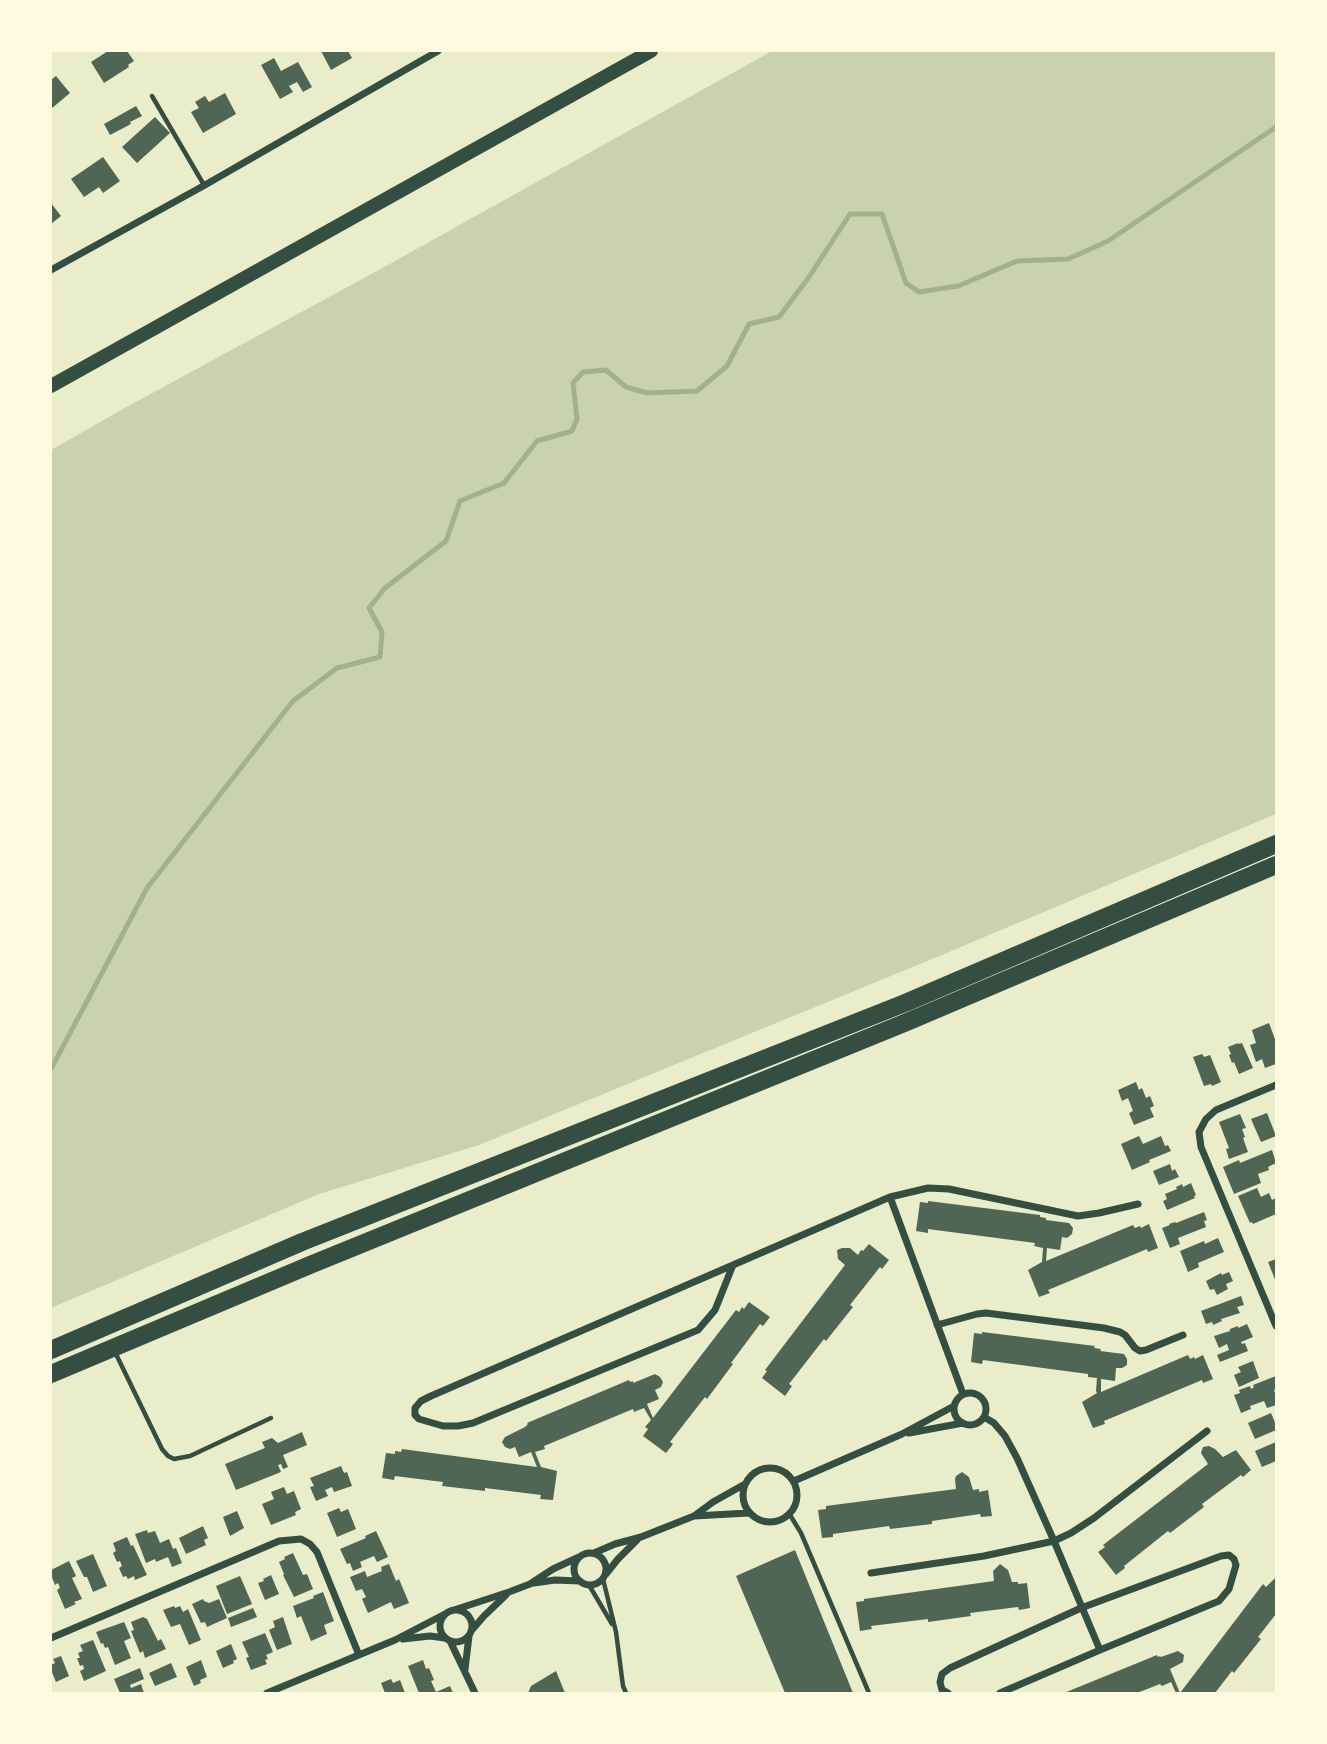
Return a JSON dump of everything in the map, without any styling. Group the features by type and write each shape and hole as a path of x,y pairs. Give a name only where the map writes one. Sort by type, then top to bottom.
{"highway":[{"path":"51,1350 302,1242 905,1003 1276,844"},
{"path":"51,1374 907,1022 1276,865"}],"main road":[{"path":"51,386 651,51"}],"street":[{"path":"51,270 438,51"},
{"path":"1276,1084 1216,1110 1206,1119 1199,1132 1202,1147 1276,1325"},
{"path":"733,1265 715,1310 698,1331 473,1423 443,1426 419,1419 415,1415 415,1408 431,1395 890,1197 928,1188 949,1189 1078,1216 1138,1204"},
{"path":"890,1197 963,1394"},
{"path":"937,1325 986,1313 1091,1326 1120,1332 1140,1351 1183,1335"},
{"path":"902,1434 963,1423 972,1424 981,1420 986,1407 982,1398 973,1393 963,1394 954,1406 956,1416 963,1423"},
{"path":"794,1481 902,1434 954,1406"},
{"path":"984,1417 1006,1436 1100,1650"},
{"path":"871,1573 984,1556 1054,1541 1094,1518 1207,1431"},
{"path":"530,1584 579,1557 694,1516 745,1483 757,1471 774,1468 782,1470 794,1481 798,1490 795,1507 783,1520 765,1522 756,1519 745,1507 745,1483"},
{"path":"694,1516 749,1513"},
{"path":"267,1693 359,1656 454,1610 530,1584 555,1580 595,1584 640,1537"},
{"path":"51,1638 290,1538 301,1539 317,1552 359,1656"},
{"path":"594,1553 605,1563 604,1576"},
{"path":"948,1693 942,1690 940,1682 942,1674 950,1668 1081,1608 1221,1556 1229,1555 1234,1559 1236,1565 1229,1590 1219,1601 1000,1693"},
{"path":"579,1557 574,1572 580,1581"},
{"path":"395,1640 430,1636 460,1641 509,1592"},
{"path":"454,1610 460,1610 471,1620 465,1670"},
{"path":"445,1614 440,1624 442,1634 465,1670 475,1693"}],"lane":[{"path":"152,96 205,185"},
{"path":"113,1348 162,1449 174,1459 190,1456 271,1418"},
{"path":"790,1515 801,1533 869,1693"},
{"path":"604,1576 626,1693"},
{"path":"589,1585 615,1627"}],"green space":[{"path":"772,51 1276,51 1276,814 479,1145 319,1194 51,1308 51,450"}],"building":[{"path":"108,51 127,51 134,61 104,83 91,62"},
{"path":"321,51 348,51 352,58 331,70"},
{"path":"274,58 281,71 298,62 312,87 303,92 297,82 289,86 293,92 280,99 261,65"},
{"path":"56,76 70,93 51,109 51,80"},
{"path":"225,93 236,114 203,133 191,112 199,108 195,102 205,96 209,102"},
{"path":"136,106 142,116 110,135 104,124"},
{"path":"155,117 170,133 137,163 122,147"},
{"path":"103,157 120,181 103,193 99,187 84,197 71,179"},
{"path":"51,203 61,216 51,224"},
{"path":"1269,1023 1276,1042 1276,1064 1265,1068 1262,1059 1256,1062 1250,1045 1256,1043 1252,1030"},
{"path":"1242,1043 1253,1068 1239,1074 1234,1062 1232,1063 1228,1047"},
{"path":"1202,1054 1204,1057 1210,1055 1221,1082 1204,1086 1193,1057"},
{"path":"1136,1082 1146,1098 1150,1096 1154,1106 1150,1108 1154,1117 1134,1125 1129,1113 1133,1111 1128,1098 1122,1101 1118,1090"},
{"path":"1267,1113 1276,1136 1261,1142 1251,1119"},
{"path":"1240,1114 1246,1128 1242,1129 1248,1152 1229,1159 1226,1149 1229,1148 1219,1122"},
{"path":"1139,1136 1143,1144 1161,1136 1165,1146 1168,1145 1171,1151 1132,1170 1121,1144"},
{"path":"1272,1150 1276,1163 1268,1167 1269,1170 1258,1174 1261,1183 1234,1194 1223,1167"},
{"path":"1170,1164 1172,1171 1175,1169 1179,1177 1159,1185 1153,1171"},
{"path":"1191,1183 1195,1198 1167,1210 1163,1201 1167,1199 1165,1194 1182,1184 1183,1187"},
{"path":"1257,1188 1261,1197 1269,1193 1272,1200 1276,1198 1276,1214 1253,1224 1250,1223 1238,1196"},
{"path":"920,1202 1040,1215 1046,1220 1069,1223 1073,1228 1072,1234 1067,1238 1062,1237 1060,1250 1047,1248 1046,1261 1133,1225 1135,1228 1141,1228 1149,1224 1158,1248 1148,1252 1147,1249 1048,1290 1050,1293 1039,1297 1028,1270 1042,1262 1043,1248 1034,1246 1035,1243 928,1229 928,1233 916,1231"},
{"path":"1204,1212 1206,1227 1178,1238 1180,1244 1170,1248 1162,1228"},
{"path":"1218,1238 1224,1252 1198,1263 1199,1267 1188,1272 1180,1251"},
{"path":"869,1244 889,1260 882,1269 880,1267 850,1305 853,1307 789,1384 792,1386 785,1396 762,1378 767,1371 765,1370 845,1265 838,1259 837,1250 850,1248 858,1255"},
{"path":"1276,1259 1276,1282 1268,1262"},
{"path":"1229,1272 1233,1281 1226,1284 1228,1289 1217,1295 1214,1289 1210,1290 1206,1281"},
{"path":"1241,1296 1244,1305 1237,1307 1240,1313 1221,1319 1222,1321 1213,1325 1212,1322 1206,1324 1201,1311"},
{"path":"749,1302 770,1317 763,1326 760,1324 707,1399 705,1397 670,1442 673,1444 666,1453 643,1436 648,1429 645,1427 651,1420 644,1408 634,1412 633,1409 535,1452 541,1467 557,1471 553,1500 540,1499 541,1495 442,1486 443,1482 395,1476 394,1480 382,1478 386,1453 395,1454 395,1451 401,1452 402,1449 537,1467 531,1452 519,1457 515,1447 505,1447 502,1442 505,1437 525,1427 527,1423 629,1380 633,1383 655,1374 663,1382 661,1387 655,1390 659,1399 647,1404 653,1418 736,1310 739,1312 742,1307 744,1309"},
{"path":"1247,1324 1253,1337 1241,1342 1245,1343 1248,1351 1220,1362 1217,1355 1229,1350 1227,1344 1219,1348 1214,1336"},
{"path":"974,1333 1095,1346 1094,1348 1101,1349 1100,1351 1124,1354 1127,1365 1116,1368 1115,1381 1101,1379 1101,1392 1188,1355 1190,1359 1195,1359 1203,1355 1213,1379 1203,1383 1202,1380 1093,1428 1082,1402 1097,1393 1097,1378 1088,1377 1088,1374 983,1360 982,1364 971,1362"},
{"path":"1253,1361 1259,1378 1239,1387 1234,1375 1241,1372 1238,1367"},
{"path":"1276,1376 1276,1405 1267,1408 1264,1401 1241,1413 1234,1395 1240,1393 1239,1390 1250,1386 1251,1389 1253,1385"},
{"path":"1271,1413 1276,1430 1255,1439 1248,1423"},
{"path":"302,1432 307,1445 283,1455 288,1467 283,1469 281,1464 278,1465 281,1472 236,1490 225,1464 265,1448 262,1442 272,1438 278,1443"},
{"path":"1276,1442 1276,1461 1262,1467 1255,1451"},
{"path":"1209,1446 1223,1457 1236,1450 1251,1470 1202,1504 1204,1507 1170,1533 1168,1531 1116,1575 1098,1552 1105,1547 1103,1545 1208,1464 1201,1453 1203,1447"},
{"path":"341,1466 344,1473 347,1472 352,1486 334,1492 332,1487 325,1490 328,1496 316,1501 310,1487 314,1486 310,1478"},
{"path":"962,1472 969,1477 973,1490 988,1490 992,1516 981,1517 980,1514 932,1521 932,1524 890,1529 889,1526 822,1538 818,1510 826,1509 826,1506 956,1489 956,1476"},
{"path":"284,1487 287,1494 294,1491 301,1509 295,1512 296,1515 271,1525 262,1504 274,1499 271,1492"},
{"path":"339,1508 341,1512 348,1509 356,1529 337,1537 327,1513"},
{"path":"237,1511 244,1528 230,1536 223,1517"},
{"path":"203,1526 208,1538 204,1540 206,1545 186,1554 179,1538"},
{"path":"147,1530 148,1533 155,1531 160,1543 169,1539 182,1563 172,1567 168,1557 146,1563 135,1534"},
{"path":"376,1531 388,1557 377,1562 374,1556 360,1562 362,1567 353,1571 340,1549"},
{"path":"127,1537 147,1575 135,1580 134,1576 128,1579 123,1577 119,1568 122,1566 120,1561 117,1562 113,1553 116,1551 113,1543"},
{"path":"795,1550 853,1693 785,1693 736,1576"},
{"path":"293,1553 313,1589 294,1597 279,1562"},
{"path":"93,1554 107,1586 93,1592 76,1561"},
{"path":"69,1561 76,1576 72,1578 82,1599 65,1609 57,1590 60,1588 58,1583 55,1585 51,1570"},
{"path":"389,1564 409,1603 394,1609 391,1602 368,1613 362,1599 366,1597 362,1589 356,1591 350,1577 365,1571 367,1577 382,1571 381,1567"},
{"path":"1000,1564 1008,1570 1012,1582 1027,1583 1030,1608 970,1613 971,1616 928,1622 928,1619 871,1626 872,1629 860,1631 856,1602 994,1581 993,1571"},
{"path":"271,1575 279,1594 265,1600 258,1583"},
{"path":"240,1576 252,1604 227,1614 216,1586"},
{"path":"1276,1577 1276,1614 1258,1637 1261,1639 1234,1673 1232,1671 1215,1693 1180,1693 1263,1584 1266,1587"},
{"path":"323,1592 334,1621 324,1625 327,1634 311,1641 301,1616 297,1618 293,1606"},
{"path":"203,1599 209,1603 219,1599 227,1618 207,1627 205,1622 201,1623 192,1604"},
{"path":"180,1606 183,1612 188,1609 201,1640 189,1645 180,1624 171,1627 163,1610"},
{"path":"253,1608 257,1617 231,1627 228,1618"},
{"path":"143,1617 166,1649 145,1658 143,1651 140,1653 131,1631 134,1630 131,1622"},
{"path":"283,1617 292,1644 277,1650 269,1630 275,1627 273,1621"},
{"path":"124,1622 131,1638 124,1641 131,1658 115,1665 108,1647 105,1648 103,1643 101,1644 96,1632"},
{"path":"265,1633 273,1652 266,1655 267,1664 251,1670 242,1642"},
{"path":"93,1640 106,1671 84,1681 80,1671 84,1669 77,1658 80,1658 78,1653 83,1651 80,1645"},
{"path":"231,1644 237,1659 223,1668 216,1651"},
{"path":"1178,1651 1184,1655 1183,1662 1170,1669 1180,1693 1176,1693 1171,1682 1137,1693 1064,1693 1157,1655 1161,1657"},
{"path":"61,1656 69,1676 56,1682 51,1665 55,1663 53,1659"},
{"path":"201,1660 207,1677 194,1686 186,1667"},
{"path":"423,1660 434,1680 431,1681 436,1692 450,1686 453,1693 419,1693 408,1666"},
{"path":"171,1663 177,1677 155,1686 149,1673"},
{"path":"140,1668 144,1679 130,1685 131,1688 141,1684 144,1693 120,1693 114,1679"},
{"path":"556,1671 565,1693 528,1693 531,1686"},
{"path":"391,1679 393,1683 400,1680 405,1693 385,1693 381,1683"}],"waterway":[{"path":"51,1069 147,888 293,701 337,668 380,657 382,632 369,608 385,588 446,541 460,501 504,483 537,441 572,431 577,419 573,383 583,372 606,370 626,387 647,393 697,391 727,366 749,324 779,317 850,214 882,214 906,283 919,292 958,286 1017,261 1068,259 1108,241 1276,127"}]}
